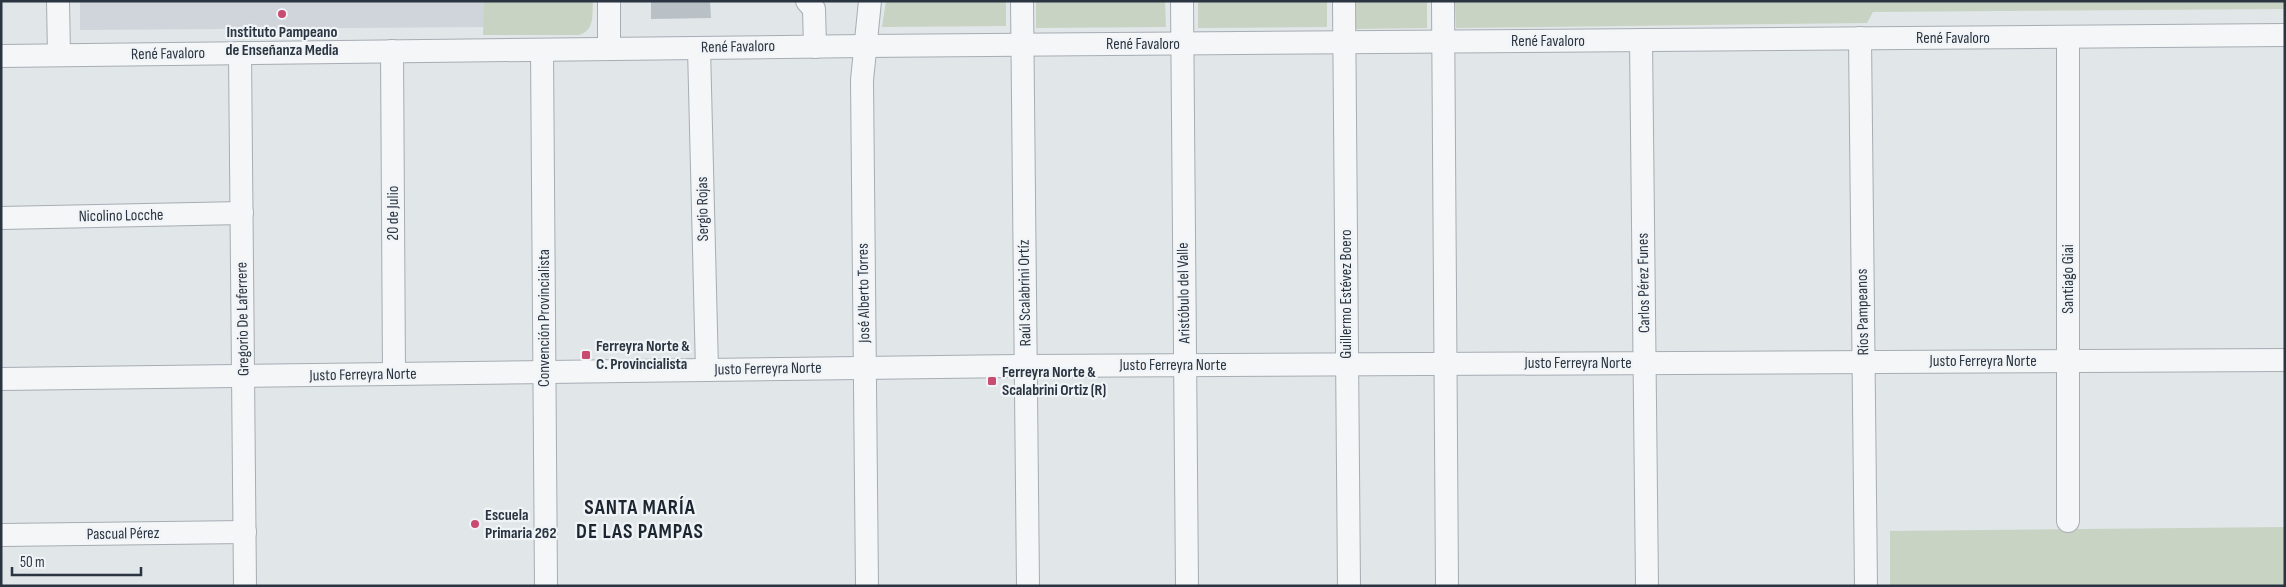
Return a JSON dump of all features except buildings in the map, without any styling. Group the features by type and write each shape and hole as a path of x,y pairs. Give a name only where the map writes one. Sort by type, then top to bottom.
{"street":[{"path":"58,1 59,55"},
{"path":"609,1 609,49"},
{"path":"807,1 814,8 815,47"},
{"name":"José Alberto Torres","path":"867,586 862,80 870,1"},
{"name":"Raúl Scalabrini Ortíz","path":"1022,1 1028,586"},
{"name":"Aristóbulo del Valle","path":"1182,1 1187,586"},
{"name":"Guillermo Estévez Boero","path":"1344,1 1349,586"},
{"path":"1443,1 1447,586"},
{"name":"René Favaloro","path":"1,56 864,46 2285,35"},
{"name":"Santiago Giai","path":"2068,37 2068,521"},
{"name":"Ríos Pampeanos","path":"1860,38 1866,586"},
{"name":"Carlos Pérez Funes","path":"1641,40 1647,586"},
{"name":"Sergio Rojas","path":"699,48 707,370"},
{"name":"Convención Provincialista","path":"542,50 546,586"},
{"name":"20 de Julio","path":"392,51 394,374"},
{"name":"Gregorio De Laferrere","path":"240,53 246,586"},
{"name":"Nicolino Locche","path":"1,218 242,213"},
{"name":"Justo Ferreyra Norte","path":"1,380 1026,366 2285,360"},
{"name":"Pascual Pérez","path":"1,535 245,532"}],"shaded area":[{"name":"Instituto Pampeano de Enseñanza Media","path":"80,1 484,1 484,27 80,30"}],"green space":[{"path":"484,1 593,1 592,21 588,30 579,35 483,35"},
{"path":"886,1 1006,1 1006,26 882,27"},
{"path":"1036,1 1165,1 1166,27 1036,28"},
{"path":"1198,1 1327,1 1327,27 1198,28"},
{"path":"1356,1 1427,1 1427,28 1356,29"},
{"path":"1455,1 2285,1 2285,9 1873,12 1867,23 1456,28"},
{"path":"2285,527 2285,586 1890,586 1890,531"}],"place":[{"name":"Instituto Pampeano de Enseñanza Media","path":"282,14"},
{"name":"Ferreyra Norte & C. Provincialista","path":"586,355"},
{"name":"Ferreyra Norte & Scalabrini Ortiz (R)","path":"992,381"},
{"name":"Escuela Primaria 262","path":"475,524"}],"district":[{"name":"SANTA MARÍA DE LAS PAMPAS","path":"640,519"}]}
